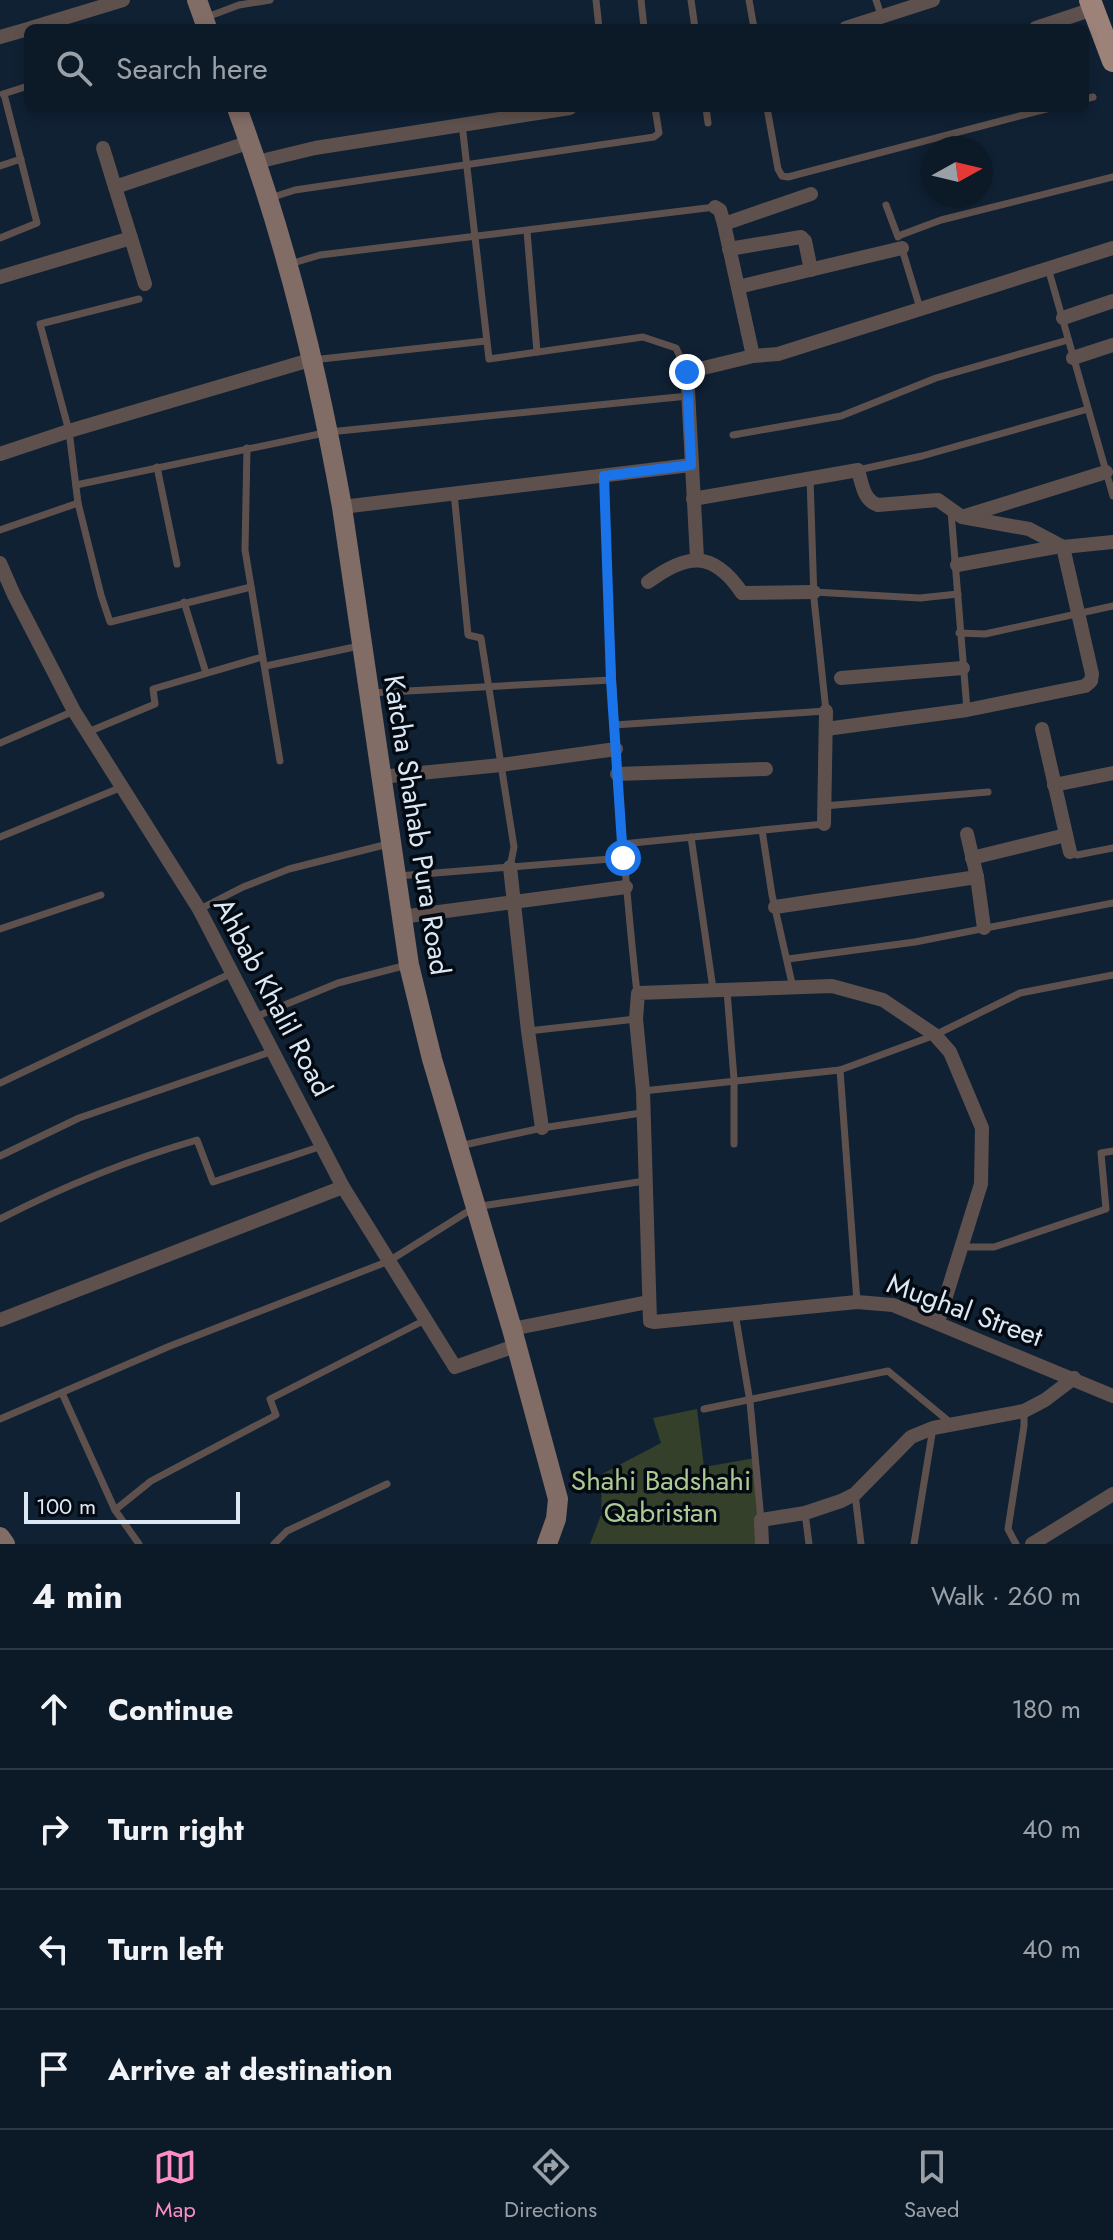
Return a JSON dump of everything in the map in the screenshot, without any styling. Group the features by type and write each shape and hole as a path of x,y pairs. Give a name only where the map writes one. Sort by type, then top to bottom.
{"main road":[{"path":"1092,4 1113,61"}],"street":[{"path":"63,23 123,0"},
{"path":"857,24 933,0"},
{"path":"1045,24 1092,4"},
{"path":"0,37 24,30"},
{"name":"Katcha Shahab Pura Road","path":"239,112 288,264 329,432 409,965 432,1059 558,1499 556,1519 547,1544"},
{"path":"257,162 315,148 543,112"},
{"path":"115,187 250,142"},
{"path":"103,148 145,284"},
{"path":"724,224 811,194"},
{"path":"715,207 720,210 724,224 753,356"},
{"path":"729,249 801,237 805,241 811,270"},
{"path":"0,277 131,238"},
{"path":"738,287 811,270 900,242"},
{"path":"697,558 687,372 753,356 778,354 1113,248"},
{"path":"1063,318 1113,301"},
{"path":"1073,358 1113,345"},
{"path":"0,454 310,360"},
{"path":"342,507 691,465"},
{"path":"693,499 858,470 870,502 878,505 938,500 956,514 1029,529 1062,546"},
{"path":"956,514 1106,472"},
{"path":"957,565 1062,546 1113,542"},
{"path":"826,729 967,710 1085,686 1091,681 1092,674 1062,546"},
{"path":"648,582 665,570 697,558 724,570 742,593 814,592"},
{"name":"Ahbab Khalil Road","path":"0,563 74,711 199,909 343,1187 455,1367 513,1337"},
{"path":"841,678 963,668"},
{"path":"824,824 826,711"},
{"path":"1042,729 1070,852"},
{"path":"380,777 616,749"},
{"path":"617,774 766,769"},
{"path":"1054,785 1113,773"},
{"path":"967,834 984,928"},
{"path":"972,858 1066,835"},
{"path":"510,867 542,1128"},
{"path":"775,907 977,877"},
{"path":"401,917 626,887"},
{"path":"513,1337 648,1302 641,1113 643,1091 636,1019 638,993 720,988 832,986 883,1000 935,1035 950,1052 982,1128 981,1184 938,1322"},
{"path":"0,1320 343,1187"},
{"name":"Mughal Street","path":"648,1302 650,1321 857,1302 893,1305 1113,1396"},
{"path":"762,1544 761,1520 805,1513 855,1494 911,1437 933,1428 1024,1411 1060,1391 1074,1378"},
{"path":"1032,1544 1113,1494"},
{"path":"0,1537 5,1544"}],"lane":[{"path":"203,15 270,0"},
{"path":"596,0 599,24"},
{"path":"641,0 644,24"},
{"path":"691,0 694,24"},
{"path":"749,0 753,24"},
{"path":"876,0 881,15"},
{"path":"0,238 37,223 2,94 24,87"},
{"path":"268,199 295,190 654,137 659,133 656,112"},
{"path":"707,112 708,123"},
{"path":"768,112 778,169 782,176 788,177 1035,112"},
{"path":"462,124 489,359 643,337 676,348 687,372"},
{"path":"0,166 21,159"},
{"path":"900,242 941,220 1113,177"},
{"path":"886,205 920,308"},
{"path":"288,264 320,255 715,207"},
{"path":"527,231 537,352"},
{"path":"1048,268 1113,496"},
{"path":"139,299 40,324 69,431 78,503 110,622 251,587"},
{"path":"733,435 841,416 936,378 1068,340"},
{"path":"310,360 486,341"},
{"path":"76,485 329,432 688,396"},
{"path":"858,470 922,456 1088,409"},
{"path":"247,448 245,550 280,761"},
{"path":"157,467 177,564"},
{"path":"604,476 617,774 638,993"},
{"path":"614,725 826,711 814,592 810,478"},
{"path":"454,493 468,635 481,638 514,847 510,867"},
{"path":"0,530 78,503"},
{"path":"956,514 959,633 967,710"},
{"path":"814,592 920,598 958,594"},
{"path":"184,602 206,673"},
{"path":"959,633 985,634 1113,606"},
{"path":"88,732 155,704 153,689 206,673 361,646"},
{"path":"367,693 611,680"},
{"path":"0,743 74,711"},
{"path":"0,837 122,787"},
{"path":"824,806 988,792"},
{"path":"622,844 824,824"},
{"path":"762,830 793,988"},
{"path":"691,837 734,1079 734,1144"},
{"path":"199,909 289,869 390,843"},
{"path":"1070,852 1077,855 1113,848"},
{"path":"395,876 623,858"},
{"path":"0,929 101,895"},
{"path":"788,959 915,942 1113,903"},
{"path":"255,1017 338,983 409,965"},
{"path":"0,1083 232,973"},
{"path":"643,1091 840,1070 935,1035 1020,993 1113,975"},
{"path":"528,1031 636,1019"},
{"path":"0,1156 79,1118 273,1051"},
{"path":"840,1070 857,1302"},
{"path":"457,1146 542,1128 641,1113"},
{"path":"0,1219 59,1189 135,1158 197,1140 213,1182 322,1146"},
{"path":"961,1247 994,1247 1106,1209 1101,1153 1113,1151"},
{"path":"0,1419 170,1346 389,1261 475,1207 645,1180"},
{"path":"735,1313 750,1402 761,1520"},
{"path":"115,1510 151,1481 276,1415 270,1399 425,1320"},
{"path":"704,1409 750,1402 888,1371 954,1426"},
{"path":"62,1393 115,1510 139,1544"},
{"path":"1016,1544 1008,1529 1024,1411"},
{"path":"914,1544 933,1428"},
{"path":"274,1544 287,1531 387,1484"},
{"path":"855,1494 861,1544"},
{"path":"805,1513 809,1544"}],"green space":[{"name":"Shahi Badshahi Qabristan","path":"697,1409 704,1467 755,1458 762,1544 590,1544 601,1515 602,1474 661,1443 653,1418"}],"route":[{"path":"623,858 611,680 604,476 691,465 687,372"}]}
